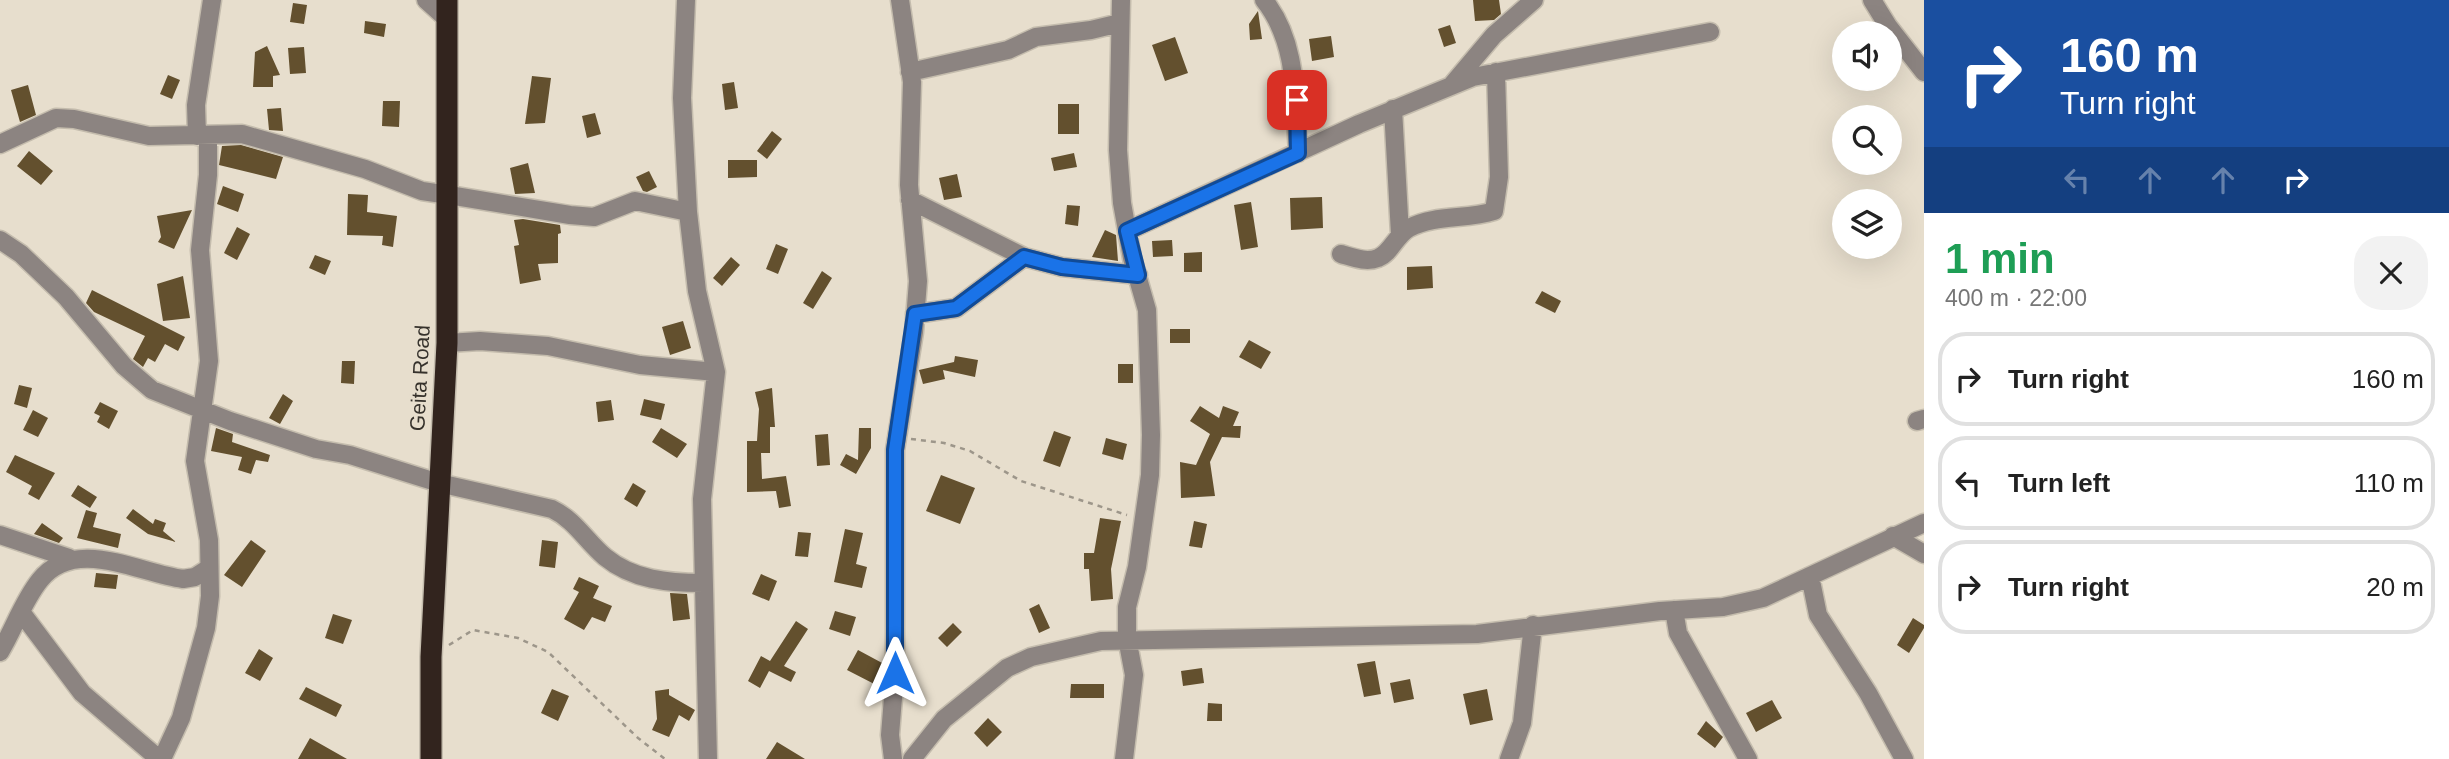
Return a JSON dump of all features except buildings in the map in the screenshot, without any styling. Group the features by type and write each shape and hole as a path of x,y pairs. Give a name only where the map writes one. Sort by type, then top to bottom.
{"highway":[{"name":"Geita Road","path":"431,759 431,657 447,343 447,9"}],"street":[{"path":"22,612 82,693 160,759 181,718 206,628 209,540 195,461 203,411 209,335 200,250 208,175 196,105 212,0"},
{"path":"426,0 447,9"},
{"path":"686,0 682,98 688,212 697,291 716,372 702,499 708,759"},
{"path":"893,759 890,735 895,673 897,438 918,281 910,200 911,72 900,0"},
{"path":"1121,0 1118,150 1127,231 1147,310 1151,435 1150,475 1144,519 1127,607 1127,638 1134,676 1124,759"},
{"path":"1264,0 1283,33 1295,74 1298,153"},
{"path":"1451,86 1494,35 1534,0"},
{"path":"1872,0 1924,72"},
{"path":"911,72 1008,50 1036,37 1091,30 1120,23"},
{"path":"1127,231 1393,109 1451,86 1496,72 1710,32"},
{"path":"1340,254 1362,260 1377,259 1385,254 1400,234 1423,223 1494,211 1499,177 1496,72"},
{"path":"1393,109 1400,234"},
{"path":"0,144 56,118 74,119 149,136 242,134 365,169 422,191 594,217 635,201 688,212"},
{"path":"910,200 1024,257 1062,267 1138,275"},
{"path":"0,240 21,254 66,297 124,366 152,390 203,411 316,449 350,455 439,483 552,509 566,516 606,557 628,570 671,583 703,583"},
{"path":"915,314 956,308 1024,257"},
{"path":"447,343 480,341 548,346 640,365 716,372"},
{"path":"912,759 944,719 1007,668 1031,657 1101,640 1477,635 1533,625 1723,607 1763,598 1924,523"},
{"path":"0,535 69,558 93,559 183,579 195,577 209,568"},
{"path":"1893,536 1924,554"},
{"path":"2,646 40,580 58,563 69,558"},
{"path":"1810,576 1818,615 1868,693 1904,759"},
{"path":"1674,610 1678,634 1748,759"},
{"path":"1509,759 1522,723 1533,625"}],"path":[{"path":"897,438 958,447 1021,481 1084,503 1144,519"},
{"path":"431,657 473,630 533,643 548,652 638,738 665,759"}],"route":[{"path":"895,673 895,450 915,314 956,308 997,274 1010,269 1024,257 1062,267 1138,275 1127,231 1298,153 1297,100"}]}
